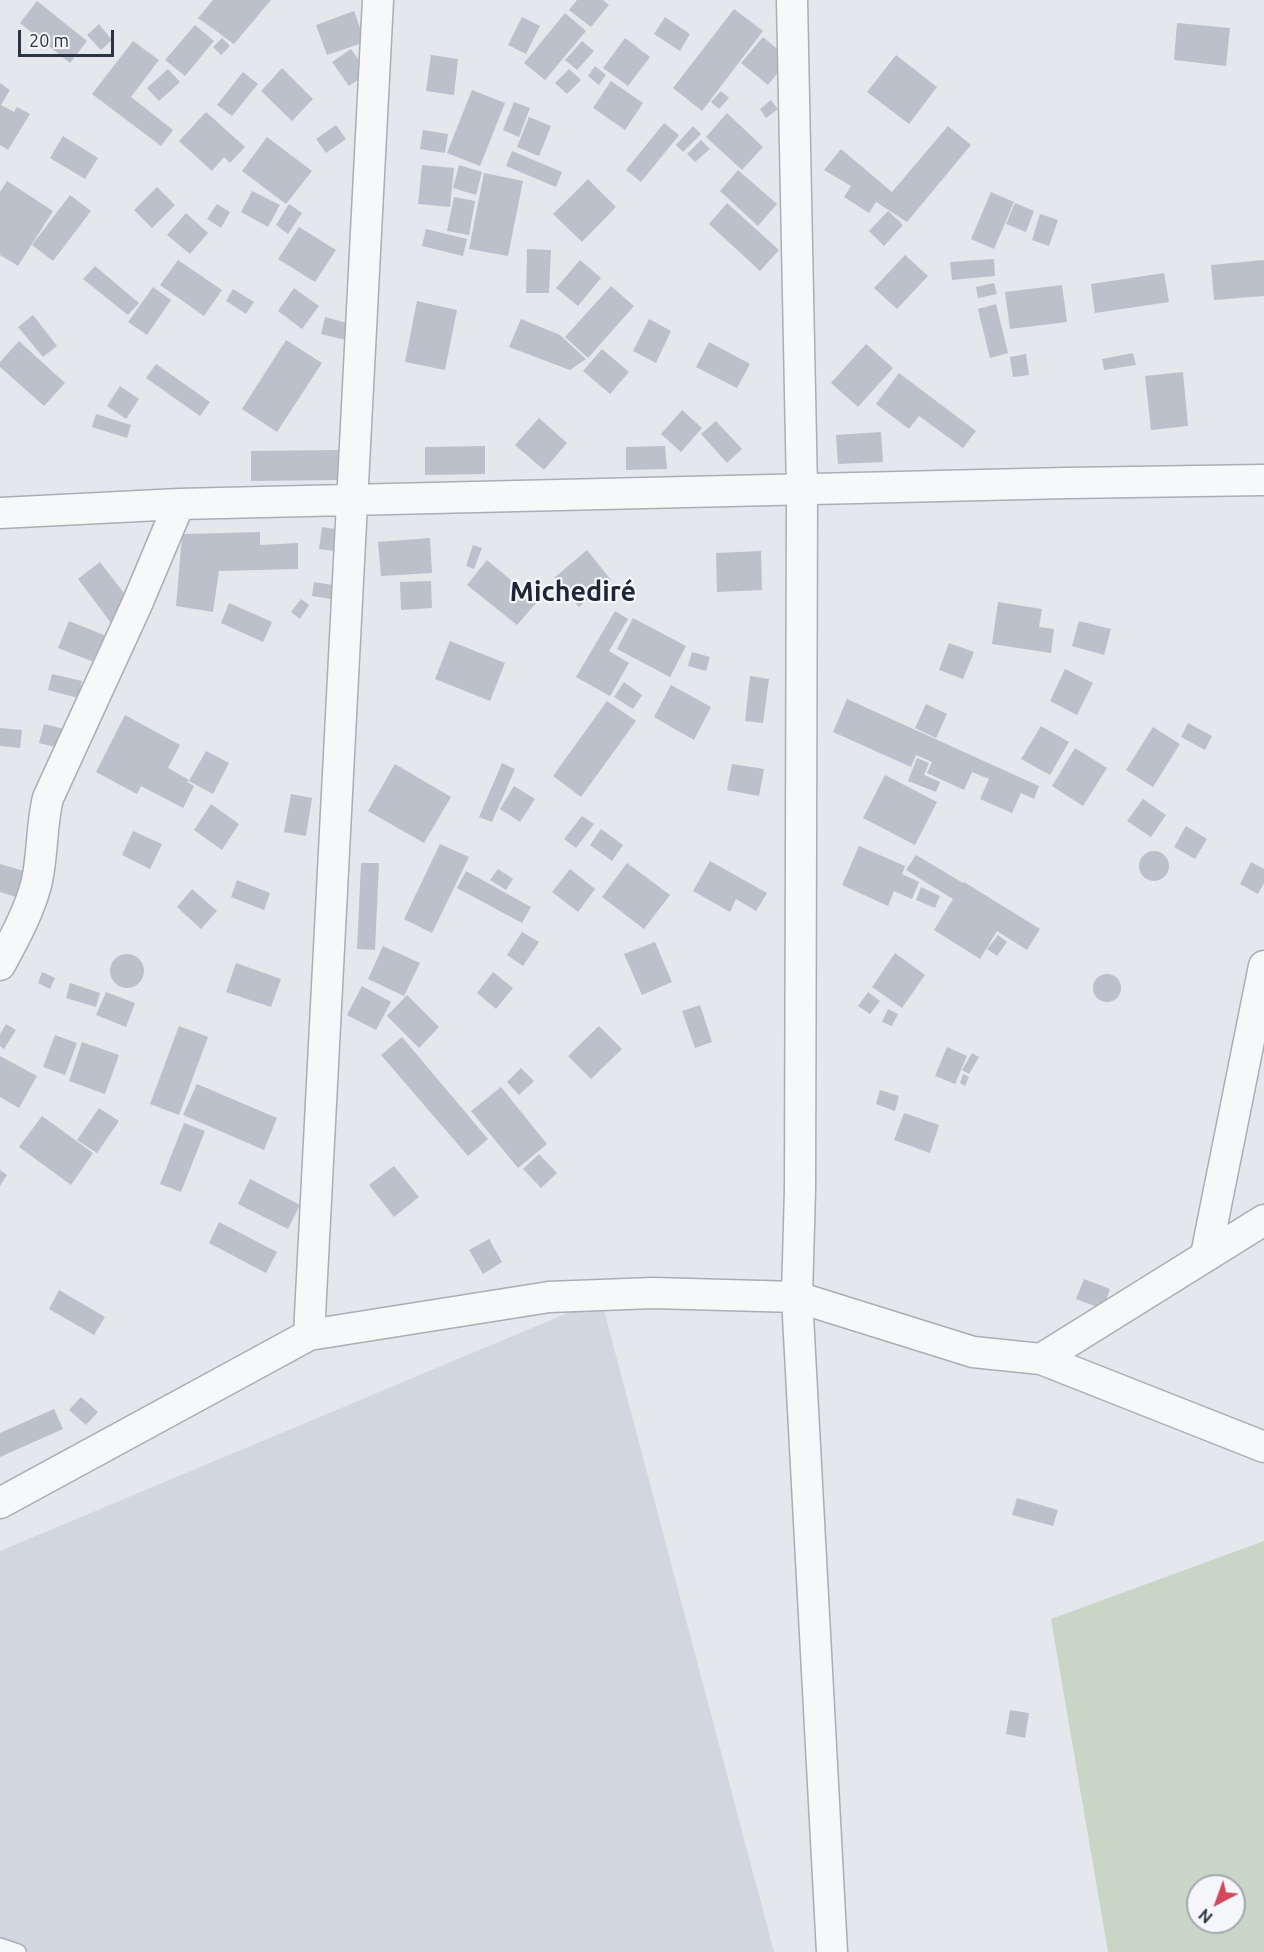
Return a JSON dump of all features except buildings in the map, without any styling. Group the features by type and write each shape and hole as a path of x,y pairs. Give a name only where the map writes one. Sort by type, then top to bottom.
{"street":[{"path":"309,1335 378,0"},
{"path":"792,0 802,490 800,1189 797,1297 832,1952"},
{"path":"0,513 179,504 1264,480"},
{"path":"0,965 27,914 37,883 48,798 137,604 179,504"},
{"path":"1206,1255 1264,966"},
{"path":"1041,1359 1264,1220"},
{"path":"0,1503 309,1335 549,1297 652,1293 797,1297 973,1352 1041,1359 1264,1447"}],"lane":[{"path":"0,1946 18,1952"}],"shaded area":[{"path":"601,1299 774,1952 0,1952 0,1551"}],"green space":[{"path":"1264,1541 1264,1952 1108,1952 1051,1619"}],"district":[{"name":"Michediré","path":"573,592"}]}
